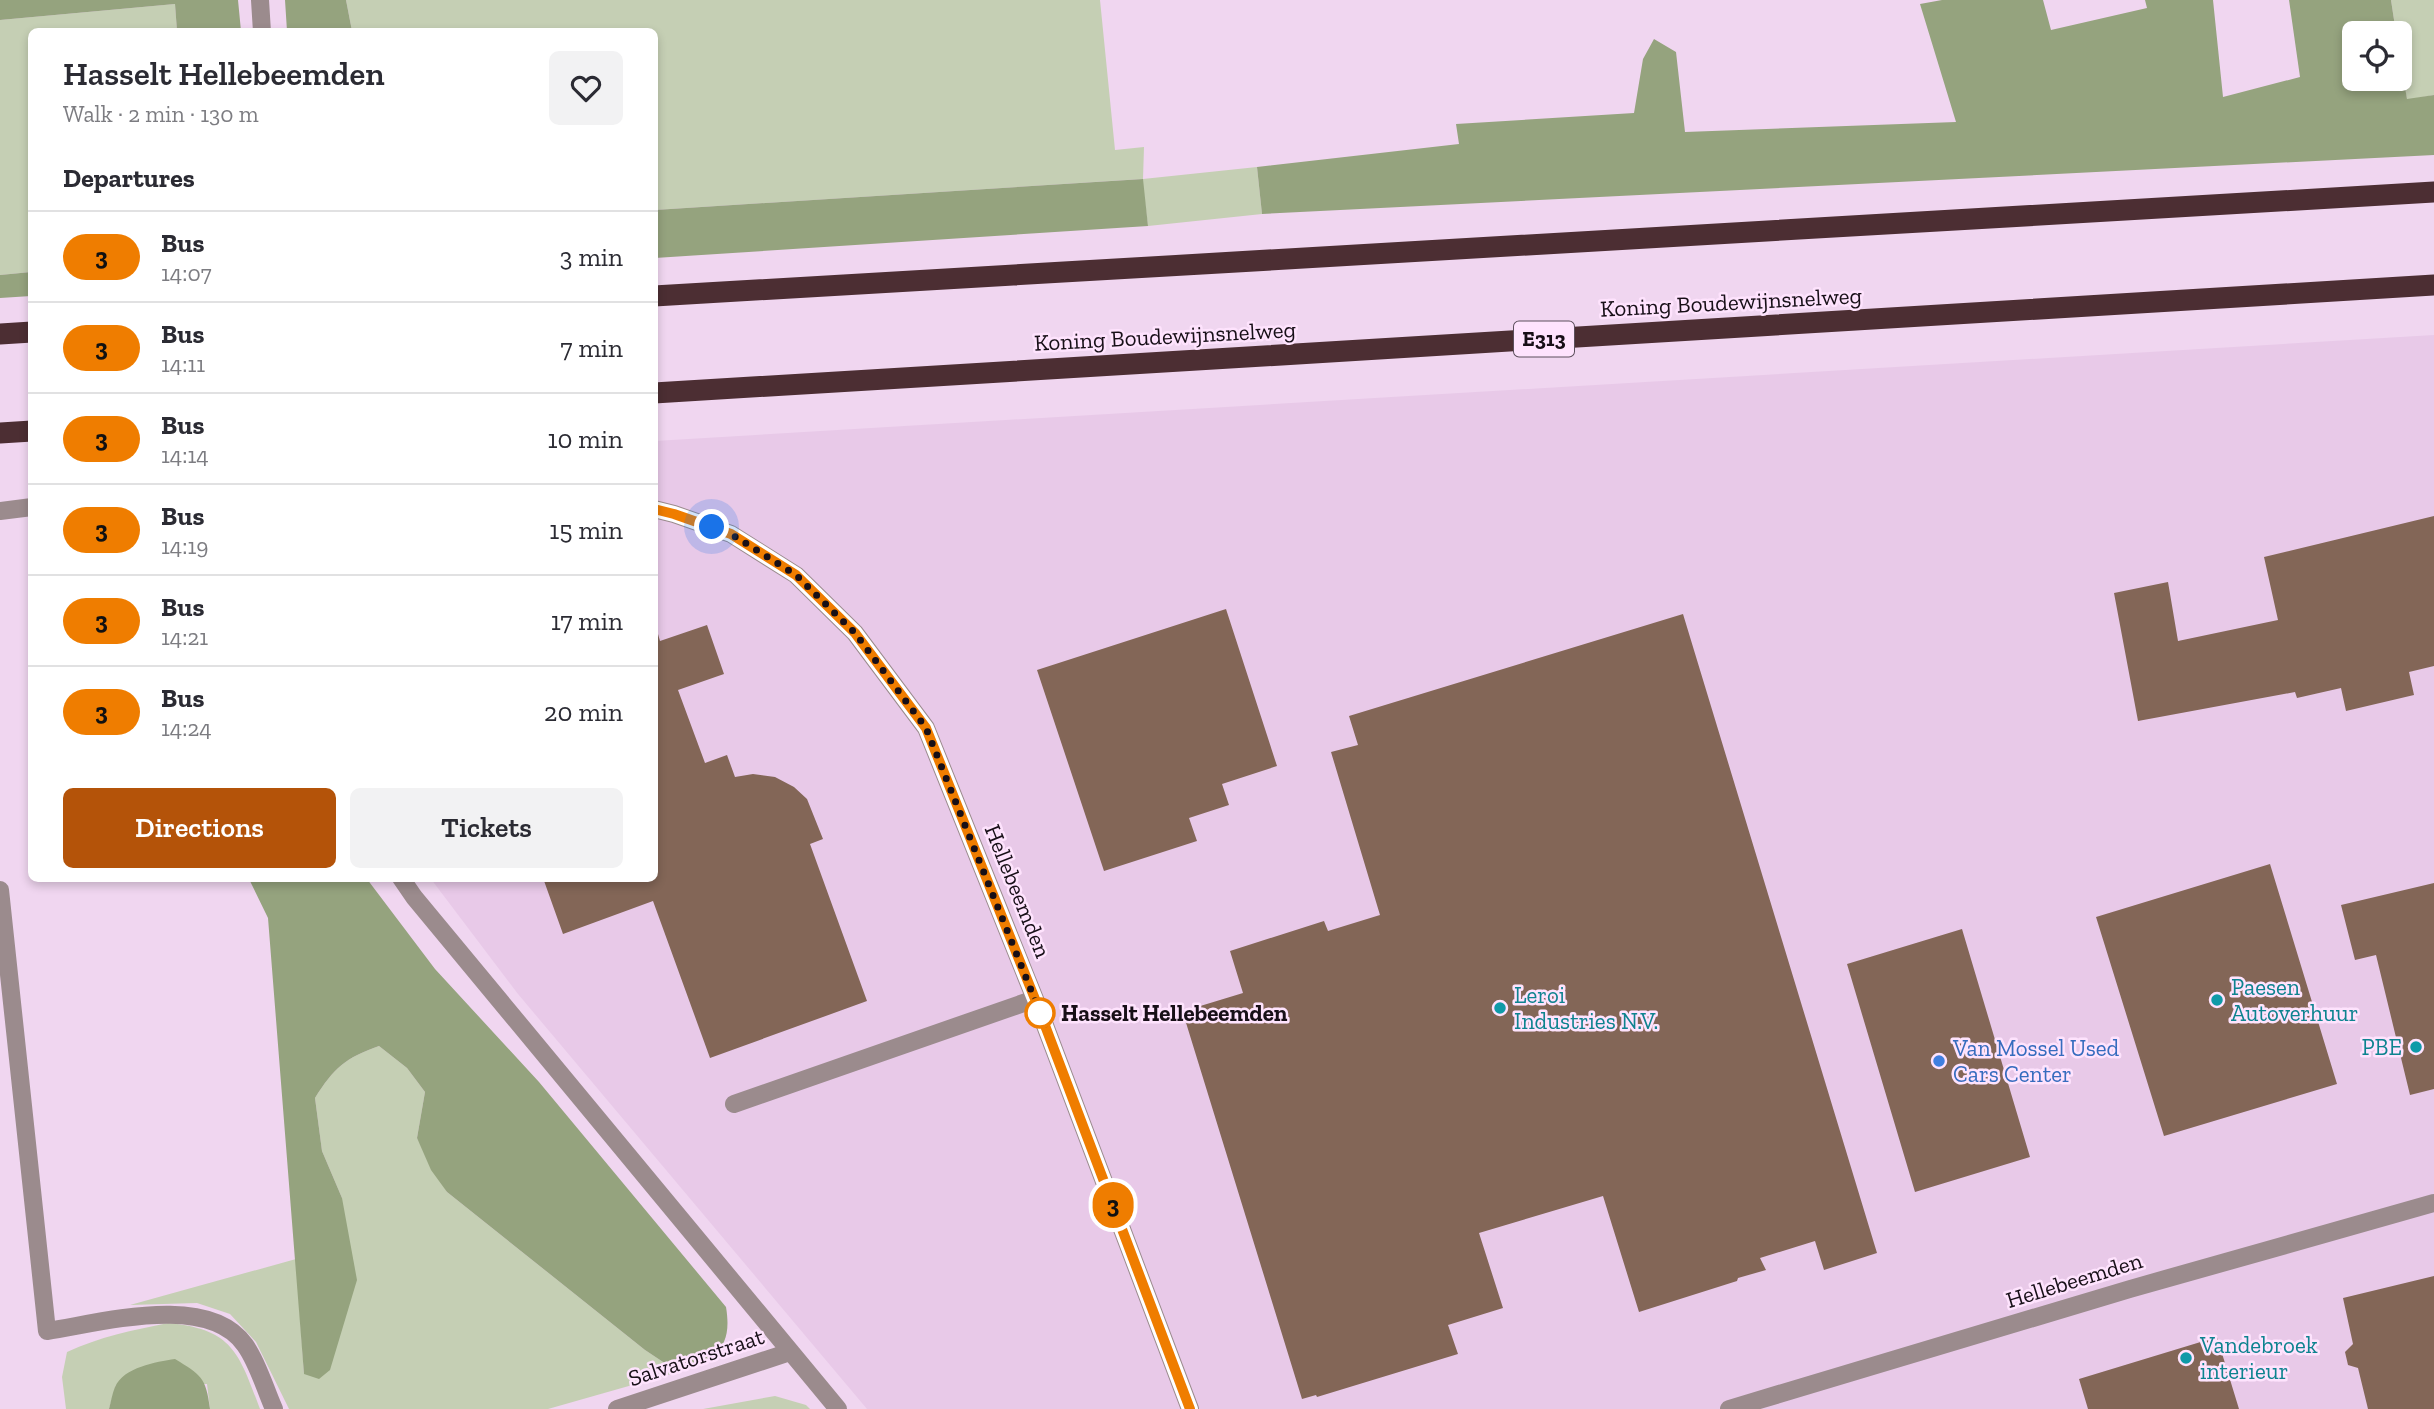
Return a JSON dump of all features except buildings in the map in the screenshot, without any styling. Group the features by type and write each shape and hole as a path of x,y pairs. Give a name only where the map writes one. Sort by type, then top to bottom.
{"highway":[{"path":"658,296 2434,192"},
{"name":"Koning Boudewijnsnelweg","path":"658,393 2434,285"},
{"path":"0,334 28,332"},
{"path":"0,433 28,431"}],"street":[{"path":"260,0 262,28"},
{"path":"0,511 28,508"},
{"name":"Hellebeemden","path":"658,510 731,534 796,575 855,633 926,728 1035,999 1190,1409"},
{"path":"404,882 838,1409"},
{"path":"0,890 47,1331 163,1314 193,1314 234,1333 246,1346 274,1409"},
{"path":"734,1104 1035,999"},
{"name":"Hellebeemden","path":"1729,1409 2130,1289 2434,1203"},
{"name":"Salvatorstraat","path":"617,1409 790,1352"}],"shaded area":[{"path":"2434,335 2434,1409 867,1409 518,994 433,882 658,882 658,441"}],"green space":[{"path":"0,0 238,0 241,28 177,28 175,4 0,20"},
{"path":"285,0 346,0 351,28 287,28"},
{"path":"346,0 1100,0 1115,150 1144,147 1143,179 1257,167 1262,214 1148,226 1142,179 658,210 658,28 351,28"},
{"path":"1942,0 2043,0 2051,30 2147,8 2145,0 2213,0 2223,97 2300,77 2289,0 2391,0 2394,21 2342,21 2342,91 2406,91 2407,99 2434,95 2434,155 1262,214 1257,167 1459,144 1456,124 1634,113 1643,59 1654,39 1676,52 1685,132 1956,122 1920,4"},
{"path":"2391,0 2434,0 2434,95 2407,100 2406,91 2412,91 2412,21 2394,21"},
{"path":"175,4 177,28 28,28 28,272 0,275 0,20"},
{"path":"1143,179 1148,226 658,258 658,210"},
{"path":"28,272 28,296 0,298 0,275"},
{"path":"250,882 369,882 435,969 539,1082 726,1307 727,1333 718,1350 702,1362 678,1372 645,1350 447,1192 431,1170 417,1138 425,1092 407,1068 379,1046 341,1065 315,1098 322,1151 342,1198 357,1280 330,1370 319,1379 304,1374 268,918"},
{"path":"379,1046 407,1068 425,1092 417,1138 447,1192 645,1350 678,1372 548,1409 289,1409 256,1342 230,1314 197,1303 130,1305 296,1259 304,1374 342,1198 322,1151 315,1098 341,1065"},
{"path":"168,1323 207,1331 230,1347 246,1373 260,1409 210,1409 207,1384 116,1385 109,1409 66,1409 62,1377 67,1352 104,1338"},
{"path":"175,1359 201,1378 210,1409 109,1409 119,1380 141,1367"},
{"path":"775,1396 806,1405 810,1409 703,1409"}],"bus line":[{"name":"3","path":"658,510 731,534 796,575 855,633 926,728 1035,999 1190,1409"}],"place":[{"name":"Paesen Autoverhuur","path":"2217,1000"},
{"name":"Leroi Industries N.V.","path":"1500,1008"},
{"name":"Hasselt Hellebeemden","path":"1040,1013"},
{"name":"PBE","path":"2416,1047"},
{"name":"Van Mossel Used Cars Center","path":"1939,1061"},
{"name":"Vandebroek interieur","path":"2186,1358"}],"route":[{"path":"712,527 731,534 796,575 855,633 926,728 1045,1025 1040,1013"}]}
